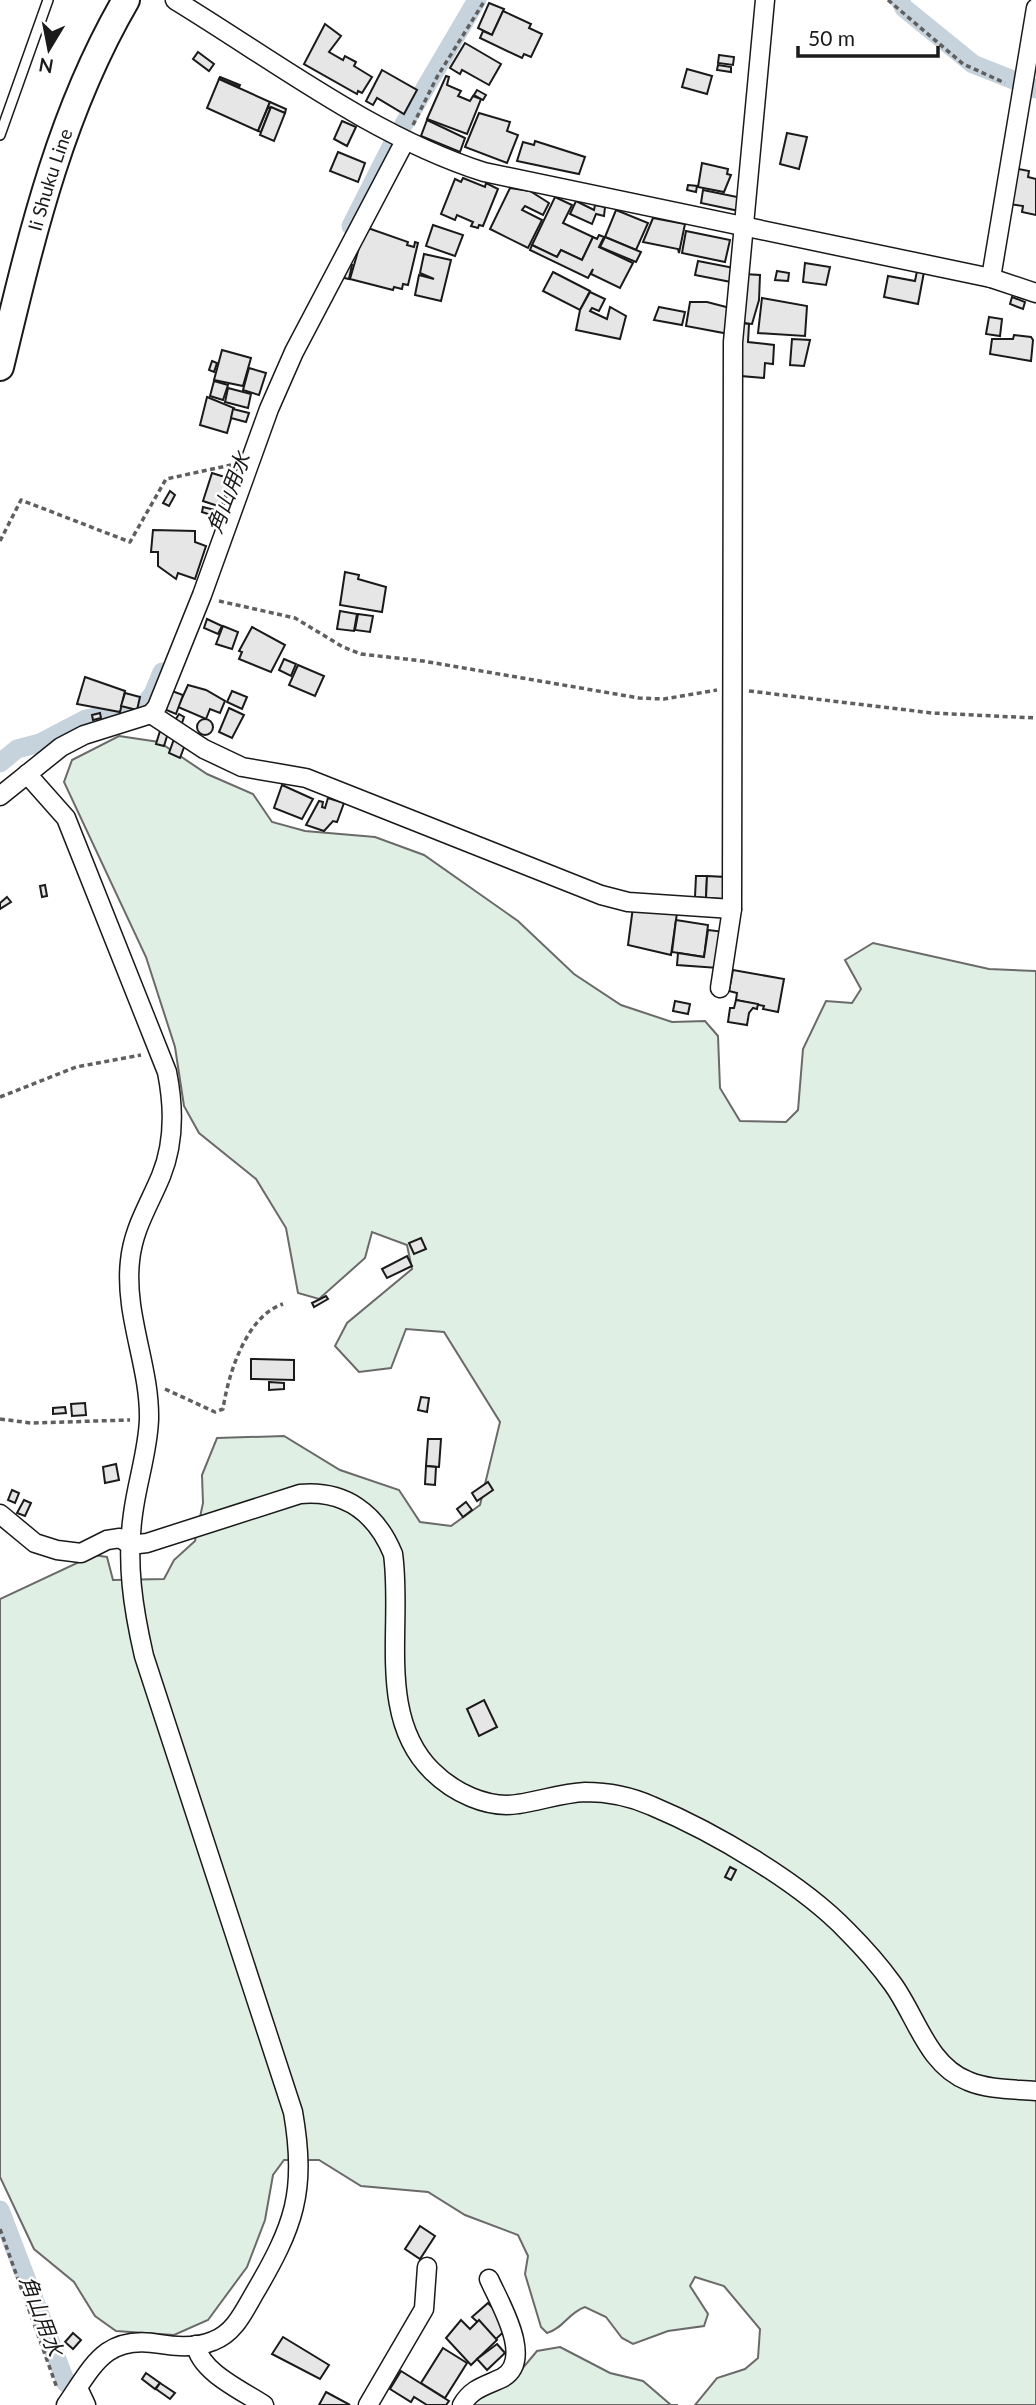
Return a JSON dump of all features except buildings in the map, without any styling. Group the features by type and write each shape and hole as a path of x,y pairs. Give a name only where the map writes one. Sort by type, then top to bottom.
{"main road":[{"name":"Ii Shuku Line","path":"0,367 39,208 58,151 96,52 126,0"}],"street":[{"path":"175,0 405,141 484,172 991,278 1036,293"},
{"path":"720,988 732,909 733,342 765,0"},
{"path":"991,278 1036,8"},
{"path":"0,796 61,747 84,735 151,714 157,707 202,595 250,460 300,340 405,141"},
{"path":"151,714 204,749 242,767 306,778 600,895 628,902 732,909"},
{"path":"27,774 66,818 159,1052 173,1099 173,1125 161,1176 136,1230 130,1260 131,1309 149,1419 130,1545 132,1606 144,1656 293,2112 300,2173 291,2224 278,2253 239,2321 226,2335 196,2346 132,2342 114,2346 97,2359 78,2388 62,2400"},
{"path":"0,1514 34,1543 80,1553 107,1540 120,1538 130,1545 147,1543 300,1494 318,1493 356,1505 379,1526 393,1554 400,1715 418,1757 440,1779 464,1794 500,1804 517,1804 584,1792 609,1794 653,1806 762,1864 846,1929 894,1984 931,2049 950,2070 968,2081 1036,2091"},
{"path":"368,2405 424,2309 427,2267"},
{"path":"462,2405 477,2388 506,2376 516,2356 516,2343 489,2279"},
{"path":"196,2346 198,2355 209,2367 264,2405"},
{"path":"78,2388 86,2405"}],"lane":[{"path":"0,135 48,0"}],"path":[{"path":"405,141 437,77 485,0"},
{"path":"888,0 963,64 1023,86"},
{"path":"0,541 21,500 130,542 166,479 250,460"},
{"path":"202,595 295,618 343,647 361,654 639,698 664,699 705,690 732,689 932,713 1036,718"},
{"path":"0,1097 76,1067 159,1052"},
{"path":"146,1388 174,1392 215,1412 223,1409 236,1364 246,1341 259,1321 274,1307 283,1304"},
{"path":"0,1419 31,1423 149,1419"},
{"path":"0,2229 62,2400"}],"green space":[{"path":"119,736 159,742 207,774 253,794 272,822 305,831 375,837 424,855 518,921 574,974 621,1005 672,1022 705,1021 718,1036 720,1088 740,1121 786,1122 798,1110 803,1049 826,1001 852,1003 861,989 845,960 873,943 989,969 1036,971 1036,2405 695,2405 717,2378 745,2369 758,2358 760,2329 724,2286 695,2277 690,2286 708,2314 704,2326 668,2331 633,2344 622,2338 606,2317 585,2307 547,2333 541,2327 525,2274 528,2256 518,2235 465,2215 428,2192 361,2186 319,2160 284,2160 273,2175 265,2220 247,2267 208,2320 174,2335 116,2331 95,2316 74,2282 34,2249 0,2177 0,1599 94,1555 107,1557 113,1580 164,1579 174,1560 195,1541 203,1503 202,1475 217,1438 284,1436 340,1470 399,1490 420,1522 451,1526 480,1505 500,1422 444,1332 406,1329 391,1368 359,1372 335,1346 347,1323 412,1269 407,1245 372,1232 365,1258 319,1299 298,1293 286,1228 256,1179 199,1133 184,1106 175,1047 146,957 64,782 72,760"},
{"path":"560,2347 610,2373 643,2381 671,2405 473,2405 483,2391 517,2375 537,2351"}],"waterway":[{"name":"角山用水","path":"404,124 477,0"},
{"path":"900,0 904,8 973,64 1036,89"},
{"name":"角山用水","path":"351,226 392,145"},
{"name":"角山用水","path":"0,763 17,749 40,743 86,719 131,710 145,704 153,694 162,672"},
{"name":"角山用水","path":"0,2210 66,2383"}]}
